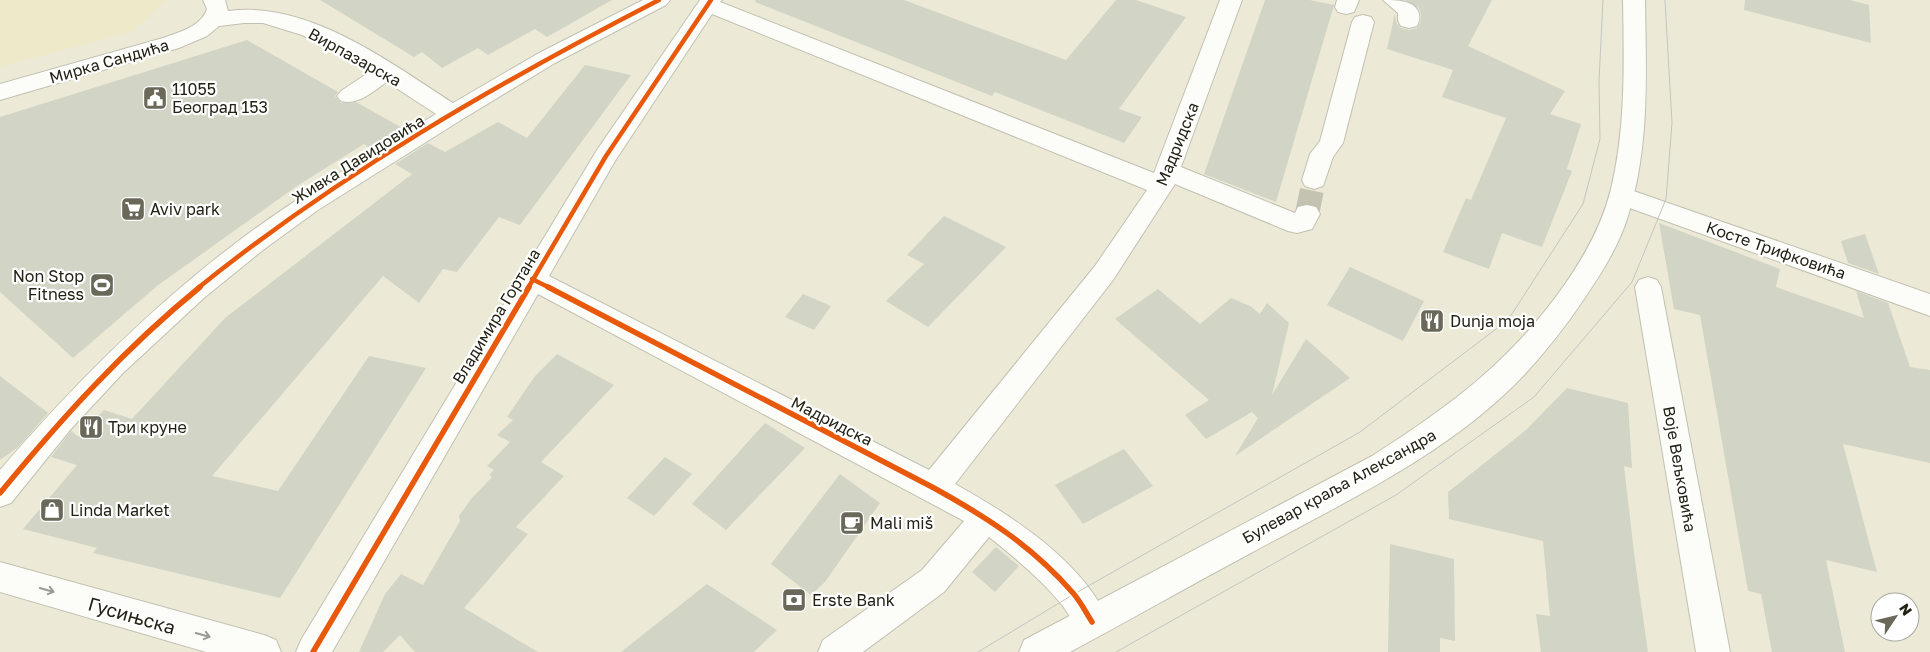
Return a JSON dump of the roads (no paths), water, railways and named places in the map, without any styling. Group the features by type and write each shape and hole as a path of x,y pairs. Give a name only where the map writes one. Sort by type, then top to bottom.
{"street":[{"name":"Живка Давидовића","path":"0,493 60,421 113,365 229,262 309,204 453,114 547,58 658,0"},
{"name":"Мадридска","path":"934,488 1104,272 1166,179 1231,0"},
{"path":"1394,0 1408,11 1408,21"},
{"name":"Булевар краља Александра","path":"1036,652 1339,490 1393,458 1445,426 1487,393 1539,343 1575,294 1615,218 1622,196 1632,147 1636,109 1634,0"},
{"path":"710,2 1166,179 1297,224 1302,222 1307,214"},
{"name":"Владимира Гортана","path":"312,652 606,156 710,2"},
{"name":"Вирпазарска","path":"214,10 264,16 286,21 328,38 453,114"},
{"name":"Мирка Сандића","path":"0,92 109,71 196,33 214,10"},
{"path":"1314,180 1322,154 1331,143 1352,10"},
{"path":"348,96 386,72"},
{"name":"Косте Трифковића","path":"1622,196 1930,304"},
{"name":"Мадридска","path":"532,279 934,488 986,517 1023,544 1074,594 1092,622"},
{"name":"Воје Вељковића","path":"1648,287 1713,652"},
{"path":"835,652 933,581 986,517"},
{"name":"Гусињска","path":"0,577 264,652"}],"tunnel":[{"path":"1307,214 1314,180"}],"tram line":[{"path":"978,652 1074,594 1360,432 1508,320 1583,204 1600,139 1599,81 1603,0"},
{"path":"1116,652 1396,495 1534,397 1632,282 1666,199 1672,123 1665,0"}],"place":[{"name":"11055 Београд 153","path":"155,98"},
{"name":"Aviv park","path":"133,209"},
{"name":"Non Stop Fitness","path":"102,285"},
{"name":"Dunja moja","path":"1432,321"},
{"name":"Три круне","path":"91,427"},
{"name":"Linda Market","path":"52,510"},
{"name":"Mali miš","path":"852,523"},
{"name":"Erste Bank","path":"794,600"}]}
